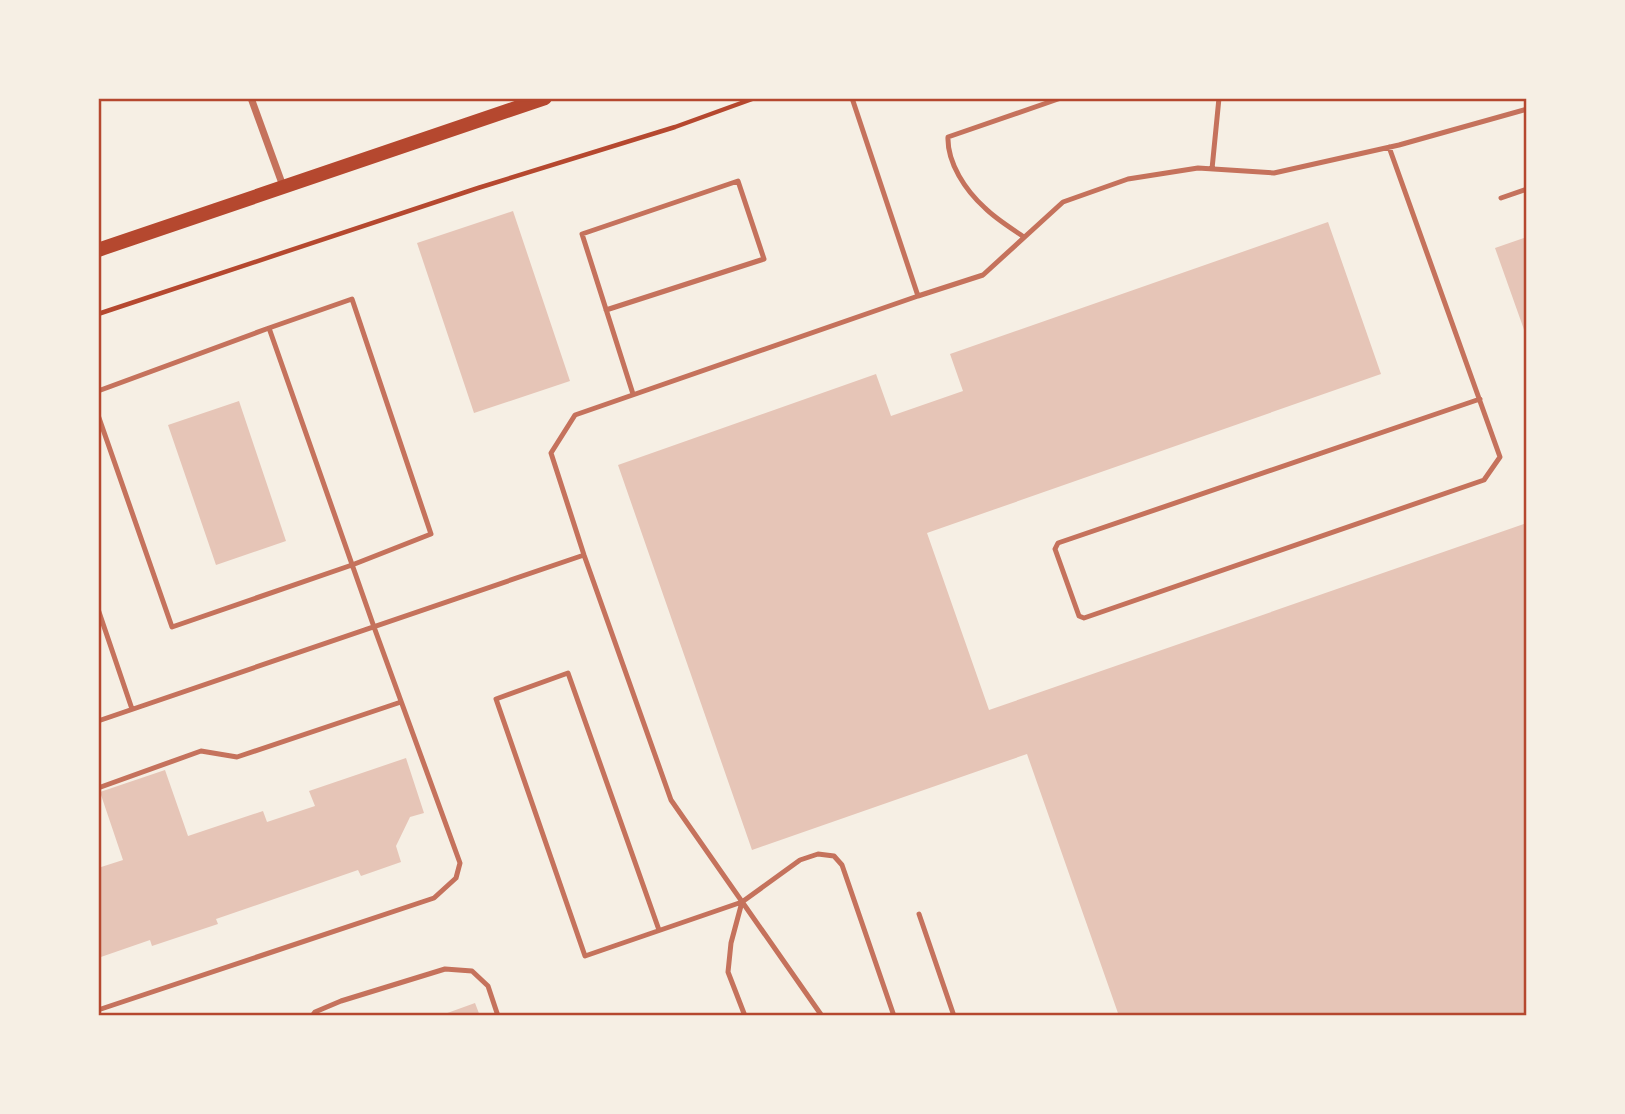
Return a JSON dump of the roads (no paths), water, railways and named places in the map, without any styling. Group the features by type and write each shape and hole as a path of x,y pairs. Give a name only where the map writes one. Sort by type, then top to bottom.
{"main road":[{"path":"98,250 545,98"}],"street":[{"path":"251,98 284,187"}],"lane":[{"path":"852,98 918,296"},
{"path":"1024,237 984,208 958,176 948,149 948,137 1061,98"},
{"path":"1212,169 1219,98"},
{"path":"822,1016 671,800 584,555 551,453 575,415 983,275 1063,202 1128,179 1198,168 1274,173 1389,147 1527,109"},
{"path":"1389,147 1480,399 1500,457 1484,480 1084,618 1079,616 1055,549 1058,544 1480,399"},
{"path":"606,310 764,259 738,181 582,234 606,310 633,394"},
{"path":"1501,198 1527,189"},
{"path":"98,391 352,299 431,534 352,565 172,627 98,415"},
{"path":"98,1010 434,898 456,878 460,863 269,328"},
{"path":"98,721 584,555"},
{"path":"98,609 101,627 132,709"},
{"path":"659,930 568,673 496,699 585,956 742,902 800,860 818,854 834,856 842,865 894,1016"},
{"path":"98,788 201,751 237,757 401,702"},
{"path":"742,902 731,943 728,972 745,1016"},
{"path":"919,914 954,1016"},
{"path":"312,1016 341,1001 445,969 472,971 488,986 498,1016"}]}
